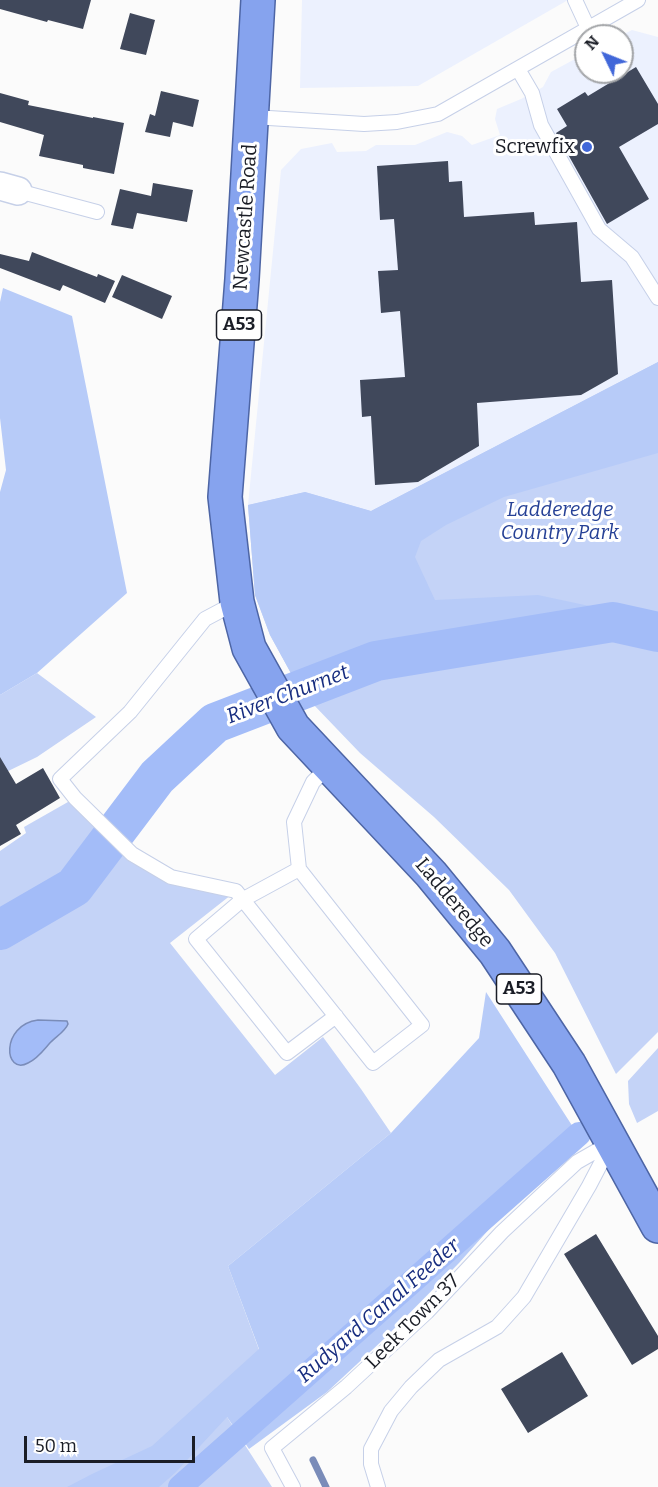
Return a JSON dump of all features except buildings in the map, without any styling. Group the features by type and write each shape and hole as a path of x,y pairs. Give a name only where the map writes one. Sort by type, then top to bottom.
{"highway":[{"name":"Newcastle Road","path":"258,0 253,117 225,497 237,602 249,648 293,727"},
{"name":"Ladderedge","path":"293,727 431,873 495,952 569,1064 658,1226"}],"lane":[{"path":"574,0 586,24"},
{"path":"595,24 638,0"},
{"path":"253,117 364,124 398,122 438,114 574,36"},
{"path":"518,69 532,93 541,125 599,229 632,257 658,298"},
{"path":"9,188 97,212"},
{"path":"237,602 205,619 130,712 60,779 75,798 132,854 171,877 239,895 374,1063 422,1025 299,869 294,822 313,782 329,766"},
{"path":"299,869 239,895 196,939 287,1053 336,1016"},
{"path":"378,1487 371,1464 371,1449 391,1411 439,1360 497,1327 524,1297 612,1142"},
{"name":"Leek Town 37","path":"293,1487 272,1448 363,1372 427,1312 502,1232 569,1170 612,1142"}],"shaded area":[{"path":"302,0 568,0 418,86 300,88"},
{"path":"634,31 658,37 658,362 371,511 305,492 248,505 281,170 301,149 332,143 337,152 366,151 376,145 415,145 447,132 462,136 472,145 500,135 495,119 497,109 543,87 551,72 574,60 574,84 634,84"},
{"path":"3,288 72,316 127,593 37,673 0,695 0,492 6,470 0,418 0,302"},
{"name":"Ladderedge Country Park","path":"658,362 658,453 504,497 446,525 421,541 415,557 435,600 538,595 613,611 373,647 293,677 270,635 255,595 248,505 305,492 371,511"},
{"path":"486,992 582,1141 516,1199 459,1263 385,1338 327,1392 249,1449 227,1417 159,1487 67,1487 152,1446 259,1349 228,1266 391,1133 479,1038"},
{"path":"38,1020 67,1021 68,1024 40,1055 20,1065 14,1062 11,1056 12,1039 17,1031 26,1024"}],"green space":[{"path":"658,362 658,1032 616,1074 555,953 509,890 434,817 360,753 312,703 293,677 270,635 255,595 248,505 305,492 371,511"},
{"path":"37,673 96,717 37,757 0,775 0,695"},
{"path":"75,798 97,820 171,877 236,891 170,943 275,1075 323,1037 391,1133 228,1266 268,1374 227,1417 272,1487 0,1487 0,851 26,833 24,827"},
{"path":"658,1048 658,1111 637,1123 629,1104 628,1081"}],"waterway":[{"name":"River Churnet","path":"0,930 74,887 157,777 215,723 376,661 613,622 658,632"},
{"name":"Rudyard Canal Feeder","path":"180,1487 579,1134"},
{"path":"313,1460 326,1487"}],"place":[{"name":"Screwfix","path":"587,147"}]}
